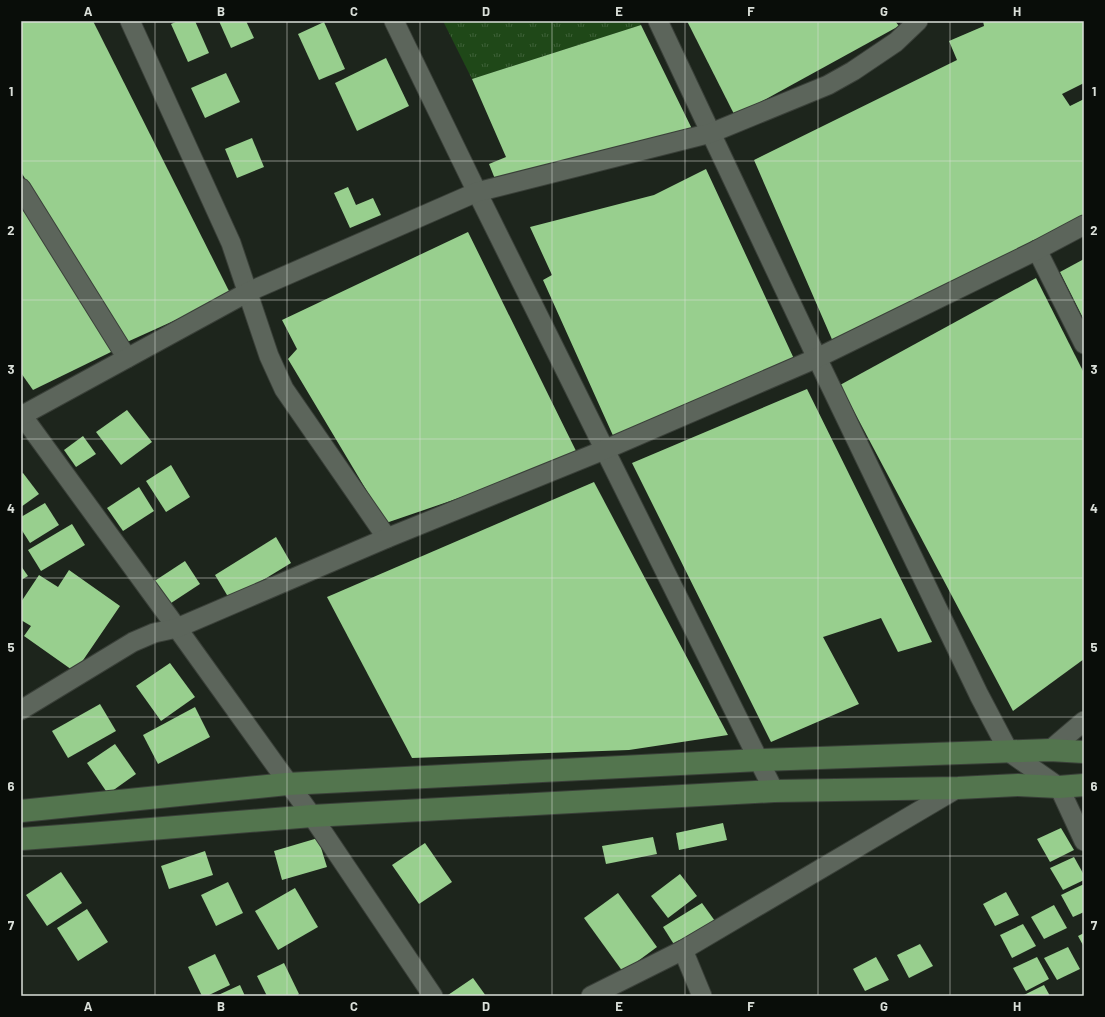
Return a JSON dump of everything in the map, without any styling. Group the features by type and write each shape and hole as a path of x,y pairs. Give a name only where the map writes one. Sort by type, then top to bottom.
{"street":[{"path":"130,21 231,243 269,356 284,389 387,538"},
{"path":"394,21 604,450 774,791"},
{"path":"658,21 817,358 979,695 1009,752 1059,787 1084,841"},
{"path":"433,996 312,816 287,784 177,628 21,415 248,292 477,192 712,133 828,85 853,71 896,42 918,21"},
{"path":"21,188 128,358"},
{"path":"21,710 133,642 154,633 177,628 387,538 604,450 817,358 1037,250 1084,225"},
{"path":"1037,250 1084,344"},
{"path":"1050,750 1084,721"},
{"path":"21,811 287,784 759,760 1050,750 1084,752"},
{"path":"21,839 312,816 774,791 958,788 1018,785 1059,787 1084,785"},
{"path":"591,996 682,950 958,788"},
{"path":"682,950 702,996"}],"green space":[{"path":"443,21 639,21 641,25 472,79"}],"building":[{"path":"21,21 93,21 231,295 127,342 21,172"},
{"path":"178,21 195,21 209,53 188,62 171,24"},
{"path":"219,21 246,21 254,38 231,48"},
{"path":"687,21 895,21 899,26 735,116"},
{"path":"983,21 1084,21 1084,83 1062,94 1070,106 1084,99 1084,217 834,344 754,160 957,60 949,41 984,26"},
{"path":"324,22 345,69 319,80 298,34"},
{"path":"641,25 694,133 495,179 489,164 506,157 472,79"},
{"path":"386,58 409,106 357,131 335,83"},
{"path":"226,73 240,102 205,118 191,88"},
{"path":"252,138 264,167 237,178 225,149"},
{"path":"706,169 795,361 615,440 543,280 552,275 530,227 654,195"},
{"path":"348,187 356,205 373,198 381,215 350,228 334,193"},
{"path":"21,206 113,351 33,390 21,373"},
{"path":"468,232 579,457 386,523 288,359 297,349 282,320"},
{"path":"1084,259 1084,320 1060,272"},
{"path":"1036,278 1084,373 1084,659 1013,711 840,385"},
{"path":"807,389 932,642 898,652 881,618 823,637 859,704 771,742 632,463"},
{"path":"127,410 152,442 121,465 96,432"},
{"path":"83,436 96,454 76,467 64,450"},
{"path":"171,465 190,497 166,512 146,481"},
{"path":"23,473 39,494 21,507 21,474"},
{"path":"594,482 728,735 629,750 412,758 327,597"},
{"path":"139,487 154,511 123,531 107,508"},
{"path":"45,503 59,525 30,543 21,529 21,517"},
{"path":"72,524 85,545 41,571 28,550"},
{"path":"276,537 291,563 230,600 215,575"},
{"path":"185,561 200,584 168,605 153,582"},
{"path":"21,566 28,576 21,580"},
{"path":"69,570 120,606 75,672 24,636 31,626 21,620 21,602 39,575 58,587"},
{"path":"170,663 195,697 161,721 136,686"},
{"path":"100,704 116,731 68,758 52,731"},
{"path":"195,707 210,737 158,764 143,735"},
{"path":"115,744 136,774 108,794 87,763"},
{"path":"723,823 727,840 679,850 676,833"},
{"path":"1061,828 1074,850 1050,862 1037,839"},
{"path":"653,837 657,854 606,864 602,846"},
{"path":"318,838 327,867 282,880 274,851"},
{"path":"425,843 452,882 419,904 392,865"},
{"path":"205,851 213,875 169,889 161,866"},
{"path":"1074,857 1084,875 1084,880 1063,890 1050,868"},
{"path":"61,872 82,903 47,926 26,895"},
{"path":"680,874 697,896 668,918 651,896"},
{"path":"228,882 243,913 216,926 201,895"},
{"path":"1084,884 1084,912 1073,917 1061,895"},
{"path":"295,888 318,927 278,950 255,911"},
{"path":"1006,892 1019,915 995,926 983,904"},
{"path":"618,893 657,947 623,972 584,918"},
{"path":"702,903 715,921 675,946 663,927"},
{"path":"1054,905 1067,928 1044,939 1031,917"},
{"path":"87,909 108,942 78,961 57,928"},
{"path":"1023,924 1036,946 1012,958 1000,935"},
{"path":"1084,933 1084,947 1078,936"},
{"path":"920,944 933,966 909,978 897,955"},
{"path":"1068,947 1080,969 1057,980 1044,958"},
{"path":"215,954 230,985 207,996 202,996 188,967"},
{"path":"876,957 889,980 865,991 853,969"},
{"path":"1037,957 1049,979 1026,991 1013,968"},
{"path":"284,963 299,994 296,996 267,996 257,976"},
{"path":"473,978 486,996 448,995"},
{"path":"240,985 245,996 216,996"},
{"path":"1044,985 1050,996 1022,996"}]}
